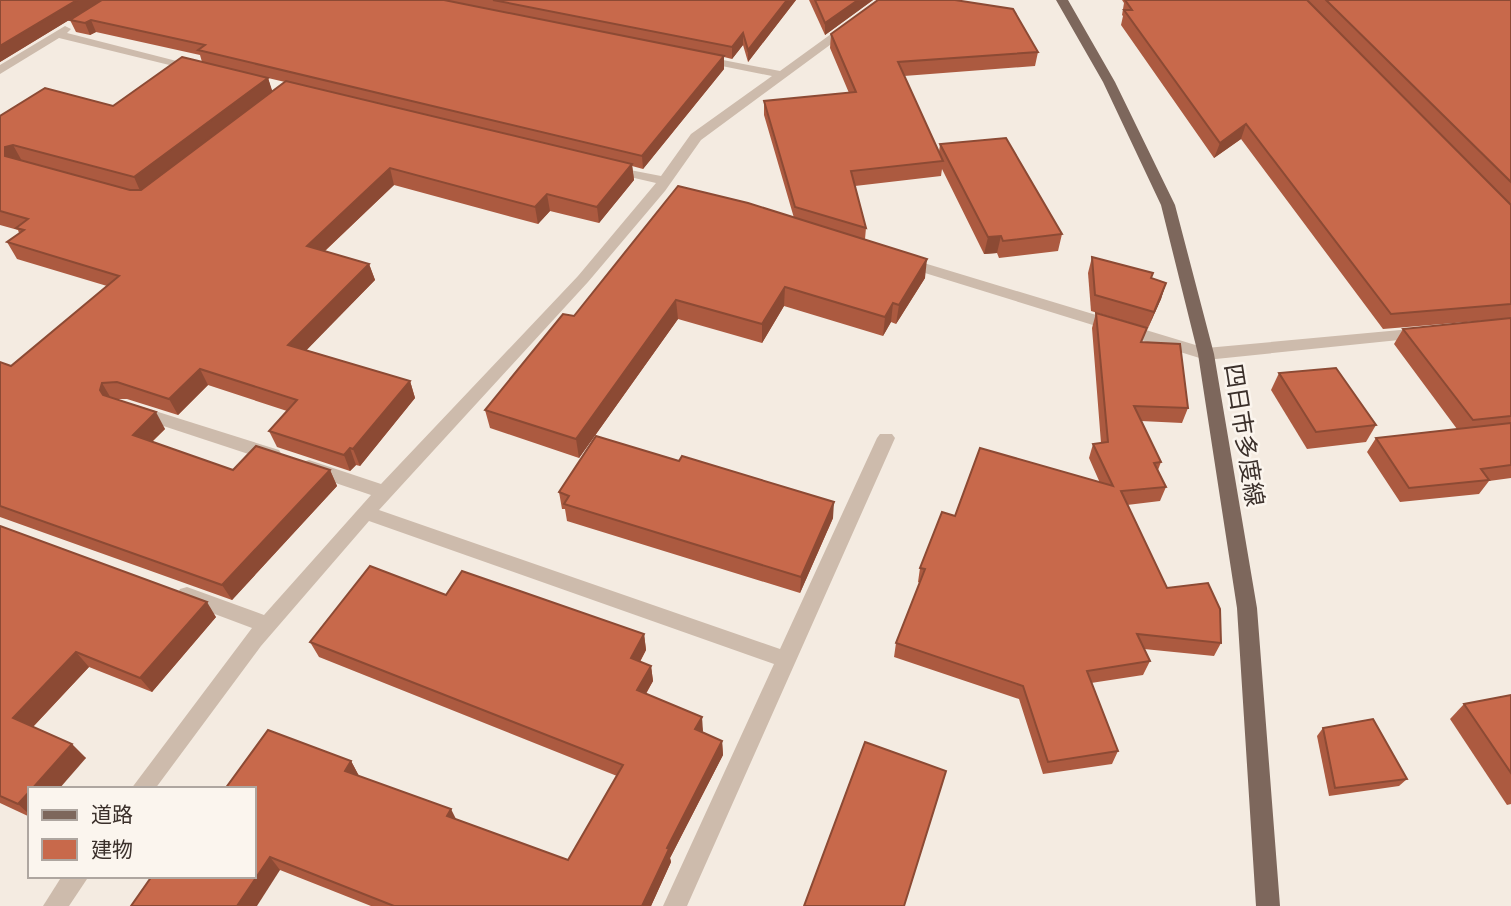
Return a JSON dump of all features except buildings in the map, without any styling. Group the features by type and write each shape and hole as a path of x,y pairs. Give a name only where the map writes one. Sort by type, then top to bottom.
{"main road":[{"name":"四日市多度線","path":"1062,0 1109,82 1168,205 1206,354 1247,608 1268,906"}],"street":[{"path":"144,787 268,625 384,492 666,187 696,137 779,74 885,0"},
{"path":"0,70 80,20"},
{"path":"57,34 211,71"},
{"path":"685,55 779,74"},
{"path":"597,165 666,187"},
{"path":"886,257 1206,354 1442,331"},
{"path":"120,405 384,492"},
{"path":"675,906 886,438"},
{"path":"366,513 786,660"},
{"path":"166,587 268,625"},
{"path":"55,906 76,878"}]}
